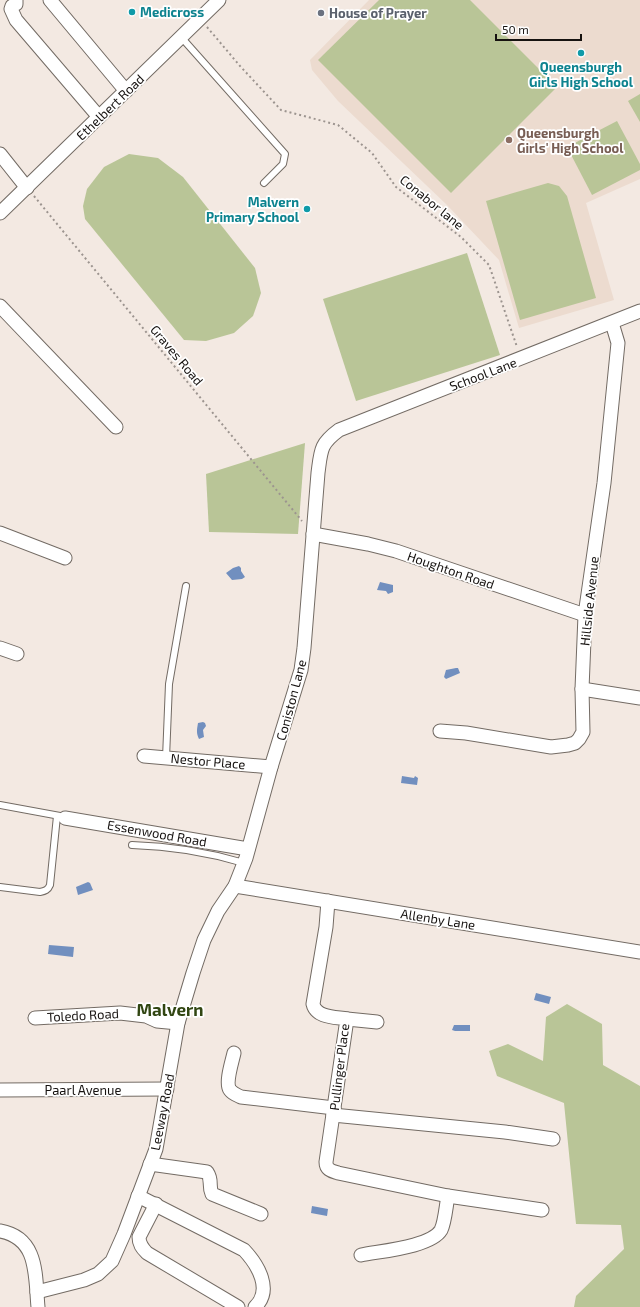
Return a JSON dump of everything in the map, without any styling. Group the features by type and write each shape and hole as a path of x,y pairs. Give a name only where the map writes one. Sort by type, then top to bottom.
{"street":[{"path":"16,0 16,4 12,6 16,20 99,117"},
{"path":"50,0 126,91"},
{"name":"Ethelbert Road","path":"0,213 219,0"},
{"path":"0,154 27,188"},
{"path":"0,306 116,426"},
{"name":"School Lane","path":"327,438 339,430 640,311"},
{"name":"Hillside Avenue","path":"440,731 466,733 551,747 568,745 579,739 583,732 582,689 585,615 604,483 618,342 612,323"},
{"name":"Coniston Lane","path":"235,886 244,863 301,670 321,451 327,438"},
{"path":"0,533 65,558"},
{"name":"Houghton Road","path":"313,534 368,544 396,551 585,615"},
{"path":"0,648 17,654"},
{"path":"582,689 640,698"},
{"name":"Nestor Place","path":"144,756 272,767"},
{"name":"Essenwood Road","path":"62,817 248,849"},
{"name":"Allenby Lane","path":"235,886 640,952"},
{"name":"Leeway Road","path":"36,1292 84,1280 98,1274 112,1261 156,1149 178,1023 192,972 204,940 218,912 235,886"},
{"name":"Pullinger Place","path":"328,901 326,926 313,1004 314,1008 320,1015 347,1019 326,1165 331,1171 448,1196"},
{"name":"Toledo Road","path":"35,1018 120,1013 146,1016 157,1021 178,1023"},
{"path":"347,1019 377,1022"},
{"path":"234,1054 228,1082 229,1089 234,1094 241,1097 334,1111 505,1132 553,1140"},
{"name":"Paarl Avenue","path":"0,1090 167,1089"},
{"path":"150,1164 207,1172 211,1178 210,1189 212,1194 261,1214"},
{"path":"138,1196 244,1250 252,1259 264,1284 259,1304 255,1307"},
{"path":"362,1255 412,1246 423,1243 436,1235 442,1227 448,1196 542,1210"},
{"path":"156,1204 139,1237 139,1242 142,1248 146,1253 238,1307"},
{"path":"0,1231 13,1234 22,1241 32,1257 36,1271 38,1307"}],"lane":[{"path":"181,37 285,154 283,164 264,183"},
{"path":"166,758 169,684 186,586"},
{"path":"0,805 62,817 49,888 40,892 0,887"},
{"path":"132,845 158,846 213,854 244,863"}],"path":[{"name":"Conabor lane","path":"200,18 240,66 281,110 338,125 372,154 396,187 461,237 489,265 521,358"},
{"name":"Graves Road","path":"27,188 313,534"}],"shaded area":[{"name":"Queensburgh Girls' High School","path":"369,0 640,0 640,179 586,203 614,300 519,328 499,260 447,205 338,101 312,70 310,60"}],"green space":[{"path":"379,0 470,0 557,87 451,193 318,60"},
{"path":"640,94 640,122 628,101"},
{"path":"617,121 640,164 640,170 592,195 567,147"},
{"path":"129,154 158,158 183,177 255,268 261,293 253,316 234,333 206,341 184,340 85,219 83,206 87,189 104,167"},
{"path":"548,183 559,186 567,196 596,298 520,320 486,201"},
{"path":"467,253 500,355 356,401 323,299"},
{"path":"305,443 298,534 209,532 206,474"},
{"path":"567,1004 602,1024 603,1065 640,1086 640,1307 574,1307 576,1296 624,1249 621,1225 576,1224 564,1103 497,1076 489,1051 508,1044 543,1061 546,1017"}],"water":[{"path":"239,566 245,577 242,579 232,580 226,573"},
{"path":"380,582 393,585 393,592 388,594 386,591 377,590"},
{"path":"458,668 460,673 446,679 444,677 446,670"},
{"path":"203,722 206,726 203,730 204,737 199,739 197,733 198,723"},
{"path":"402,776 414,778 415,776 418,778 417,785 401,783"},
{"path":"88,882 93,890 78,895 76,887"},
{"path":"49,945 74,947 73,957 48,954"},
{"path":"536,993 551,997 549,1004 534,1000"},
{"path":"454,1025 470,1025 470,1031 452,1030"},
{"path":"312,1206 328,1209 327,1216 311,1213"}],"place":[{"name":"Medicross","path":"132,12"},
{"name":"House of Prayer","path":"321,13"},
{"name":"Queensburgh Girls High School","path":"581,53"},
{"name":"Queensburgh Girls' High School","path":"509,140"},
{"name":"Malvern Primary School","path":"307,209"}],"district":[{"name":"Malvern","path":"170,1009"}]}
